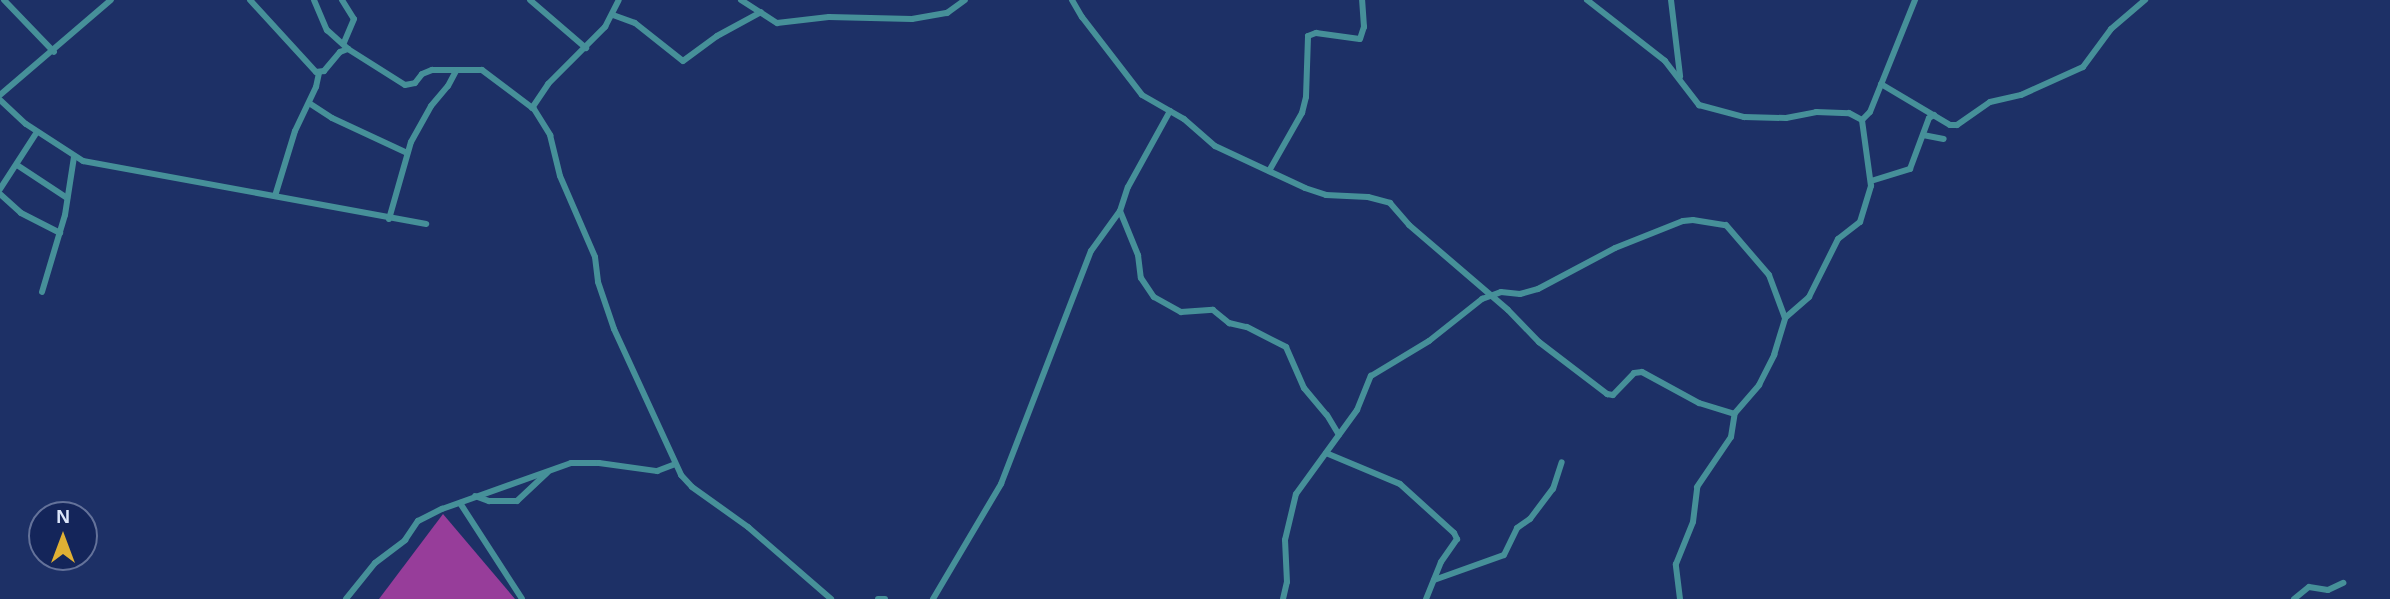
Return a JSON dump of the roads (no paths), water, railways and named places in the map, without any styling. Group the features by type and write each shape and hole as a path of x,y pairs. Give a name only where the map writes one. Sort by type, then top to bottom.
{"street":[{"path":"4,0 54,52"},
{"path":"111,0 0,98 37,132 74,157 92,164 426,224"},
{"path":"250,0 292,50 319,72"},
{"path":"314,0 327,30 346,46 405,85 415,83 425,72 484,70 532,108 550,135 560,176 595,257 598,282 614,329 675,464 692,487 748,527 831,599"},
{"path":"275,196 295,131 309,103 319,72 328,68 346,46 354,19 342,0"},
{"path":"530,0 586,48"},
{"path":"532,108 548,84 586,48 613,15 619,0"},
{"path":"741,0 777,23 829,17 912,19 947,13 965,0"},
{"path":"1072,0 1082,18 1142,95 1170,111 1215,146 1269,171 1326,195 1368,197 1390,203 1409,225 1448,256 1564,364 1607,394 1613,395 1634,373 1642,372 1699,403 1734,414"},
{"path":"1269,171 1302,113 1306,97 1308,36 1316,33 1360,39 1364,27 1362,0"},
{"path":"1587,0 1665,61 1680,76 1696,104 1726,113 1770,119 1816,112 1849,113 1862,120"},
{"path":"1671,0 1680,76"},
{"path":"1862,120 1870,112 1915,0"},
{"path":"1881,84 1950,125 1957,125 1990,102 2021,95 2083,67 2111,29 2145,0"},
{"path":"613,15 635,23 683,61 690,59 717,36 761,12"},
{"path":"389,219 407,153 430,106 448,86 456,71"},
{"path":"309,103 332,118 407,153"},
{"path":"933,599 1001,484 1091,251 1120,211 1128,187 1170,111"},
{"path":"1871,181 1910,169 1929,118 1934,116"},
{"path":"1680,599 1676,564 1693,523 1696,491 1731,437 1734,414 1759,385 1774,355 1785,318 1809,297 1838,239 1860,222 1871,181 1862,120"},
{"path":"0,189 37,132"},
{"path":"1923,135 1944,139"},
{"path":"42,292 60,233 74,157"},
{"path":"17,165 67,198"},
{"path":"0,194 21,213 60,233"},
{"path":"1120,211 1138,255 1141,278 1154,297 1181,312 1213,310 1229,323 1247,327 1286,347 1304,388 1327,415 1339,435"},
{"path":"1283,599 1287,582 1285,540 1296,494 1357,410 1371,376 1429,341 1465,310 1489,296 1501,292 1529,293 1564,278 1615,248 1693,220 1726,225 1769,275 1785,318"},
{"path":"1326,453 1400,484 1416,501 1450,526 1457,539 1433,580 1426,599"},
{"path":"346,599 375,563 405,540 418,522 475,496 575,462 657,471 675,464"},
{"path":"1433,580 1504,555 1517,528 1528,521 1553,489 1562,462"},
{"path":"475,496 489,501 517,501 551,470"},
{"path":"460,503 522,599"},
{"path":"2294,599 2309,587 2328,590 2343,583"},
{"path":"878,599 885,599"}]}
